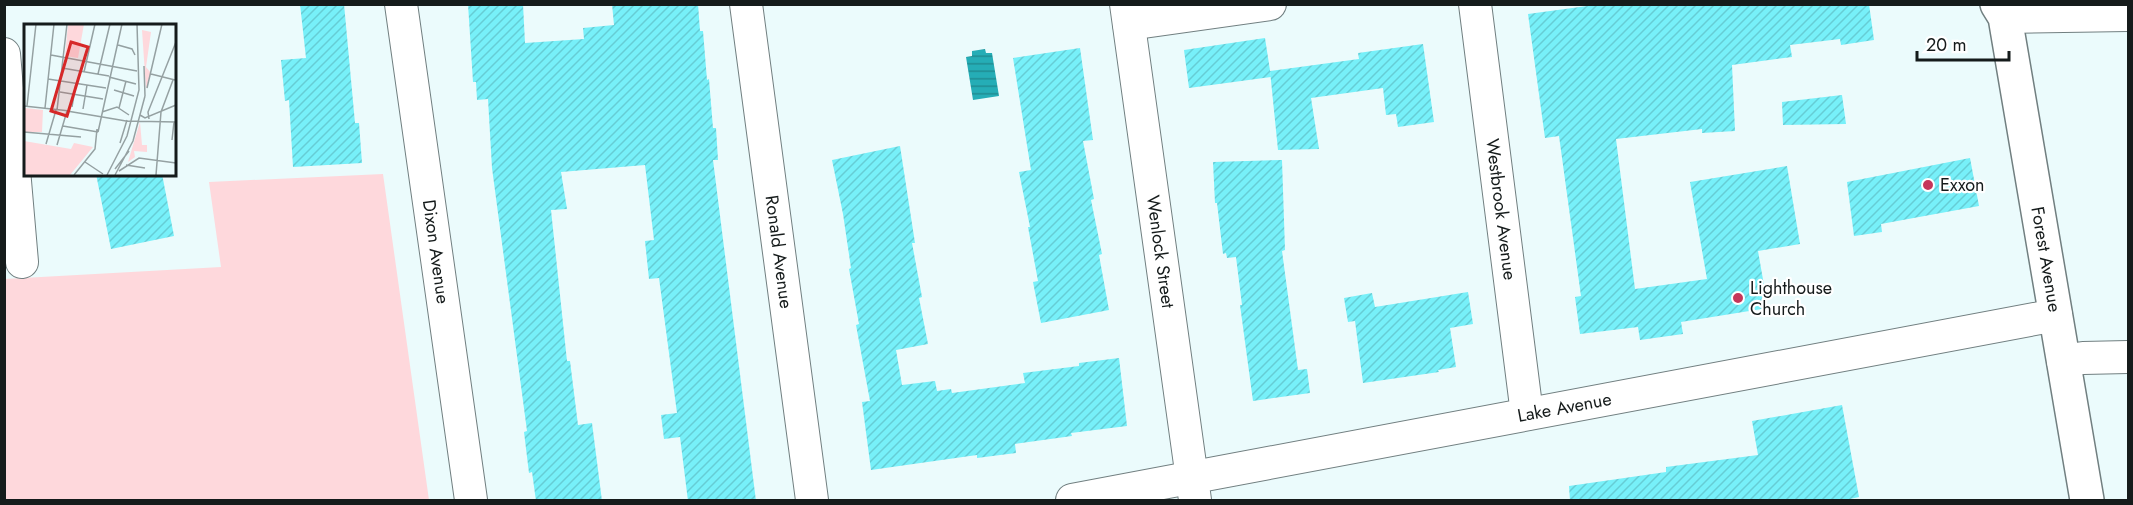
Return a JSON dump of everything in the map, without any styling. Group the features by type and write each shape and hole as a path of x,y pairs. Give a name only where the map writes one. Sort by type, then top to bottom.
{"main road":[{"name":"Forest Avenue","path":"2005,9 2087,501"}],"street":[{"name":"Dixon Avenue","path":"401,4 471,501"},
{"name":"Ronald Avenue","path":"746,4 812,501"},
{"path":"1128,14 1270,4"},
{"name":"Westbrook Avenue","path":"1475,4 1527,414"},
{"path":"2005,9 2128,15"},
{"name":"Wenlock Street","path":"1128,14 1193,489"},
{"path":"4,54 11,210 22,262"},
{"name":"Lake Avenue","path":"1072,501 1193,489 1527,414 2056,315"},
{"path":"2063,361 2128,357"}],"shaded area":[{"path":"383,174 429,500 5,500 5,279 221,267 209,182"}],"water":[{"path":"985,49 986,53 992,53 999,96 973,100 966,57 972,56 972,51"}],"building":[{"path":"300,4 344,4 355,123 359,123 362,163 293,167 289,100 285,101 281,60 306,58"},
{"path":"468,4 523,4 525,43 584,39 583,28 614,25 612,4 698,4 707,80 709,79 713,128 716,128 718,160 713,160 756,501 688,501 680,437 664,439 661,415 677,413 659,278 649,279 645,241 654,240 645,165 561,172 567,209 551,210 567,361 570,361 578,425 592,423 602,501 536,501 532,472 529,473 524,432 527,431 492,168 488,99 477,100 476,82 473,82"},
{"path":"1602,4 1869,4 1874,40 1841,45 1840,39 1790,45 1792,57 1732,65 1735,131 1702,133 1702,129 1616,139 1635,289 1707,279 1690,182 1787,166 1800,244 1758,251 1768,308 1681,322 1683,334 1640,340 1638,327 1580,334 1575,297 1581,296 1559,136 1545,138 1528,14"},
{"path":"1265,38 1271,77 1189,88 1184,50"},
{"path":"1423,44 1434,122 1398,127 1396,114 1386,115 1383,88 1311,98 1319,149 1278,150 1270,71 1359,59 1358,53"},
{"path":"1080,48 1093,140 1083,141 1094,199 1091,200 1102,254 1099,255 1109,310 1041,323 1033,282 1038,281 1019,172 1031,170 1013,58"},
{"path":"1842,95 1846,124 1783,125 1782,102"},
{"path":"900,146 915,243 912,243 922,297 919,298 928,344 896,350 902,385 935,381 937,391 951,389 952,393 1025,383 1023,373 1119,358 1127,426 1071,433 1072,436 1015,444 1016,453 977,458 977,455 871,470 862,402 870,401 856,325 859,324 849,269 851,268 843,214 832,160"},
{"path":"1970,158 1979,206 1881,224 1882,232 1854,236 1847,182"},
{"path":"1282,160 1285,250 1282,251 1298,370 1307,369 1310,393 1253,401 1236,257 1227,258 1226,253 1223,254 1217,203 1215,203 1213,162"},
{"path":"96,176 162,176 174,236 111,249"},
{"path":"1468,292 1473,324 1450,328 1456,367 1438,370 1439,372 1363,383 1355,321 1348,322 1344,298 1372,293 1375,307"},
{"path":"1842,405 1859,497 1841,501 1570,501 1569,486 1666,472 1666,467 1758,455 1752,421"}],"place":[{"name":"Exxon","path":"1928,185"},
{"name":"Lighthouse Church","path":"1738,298"}]}
